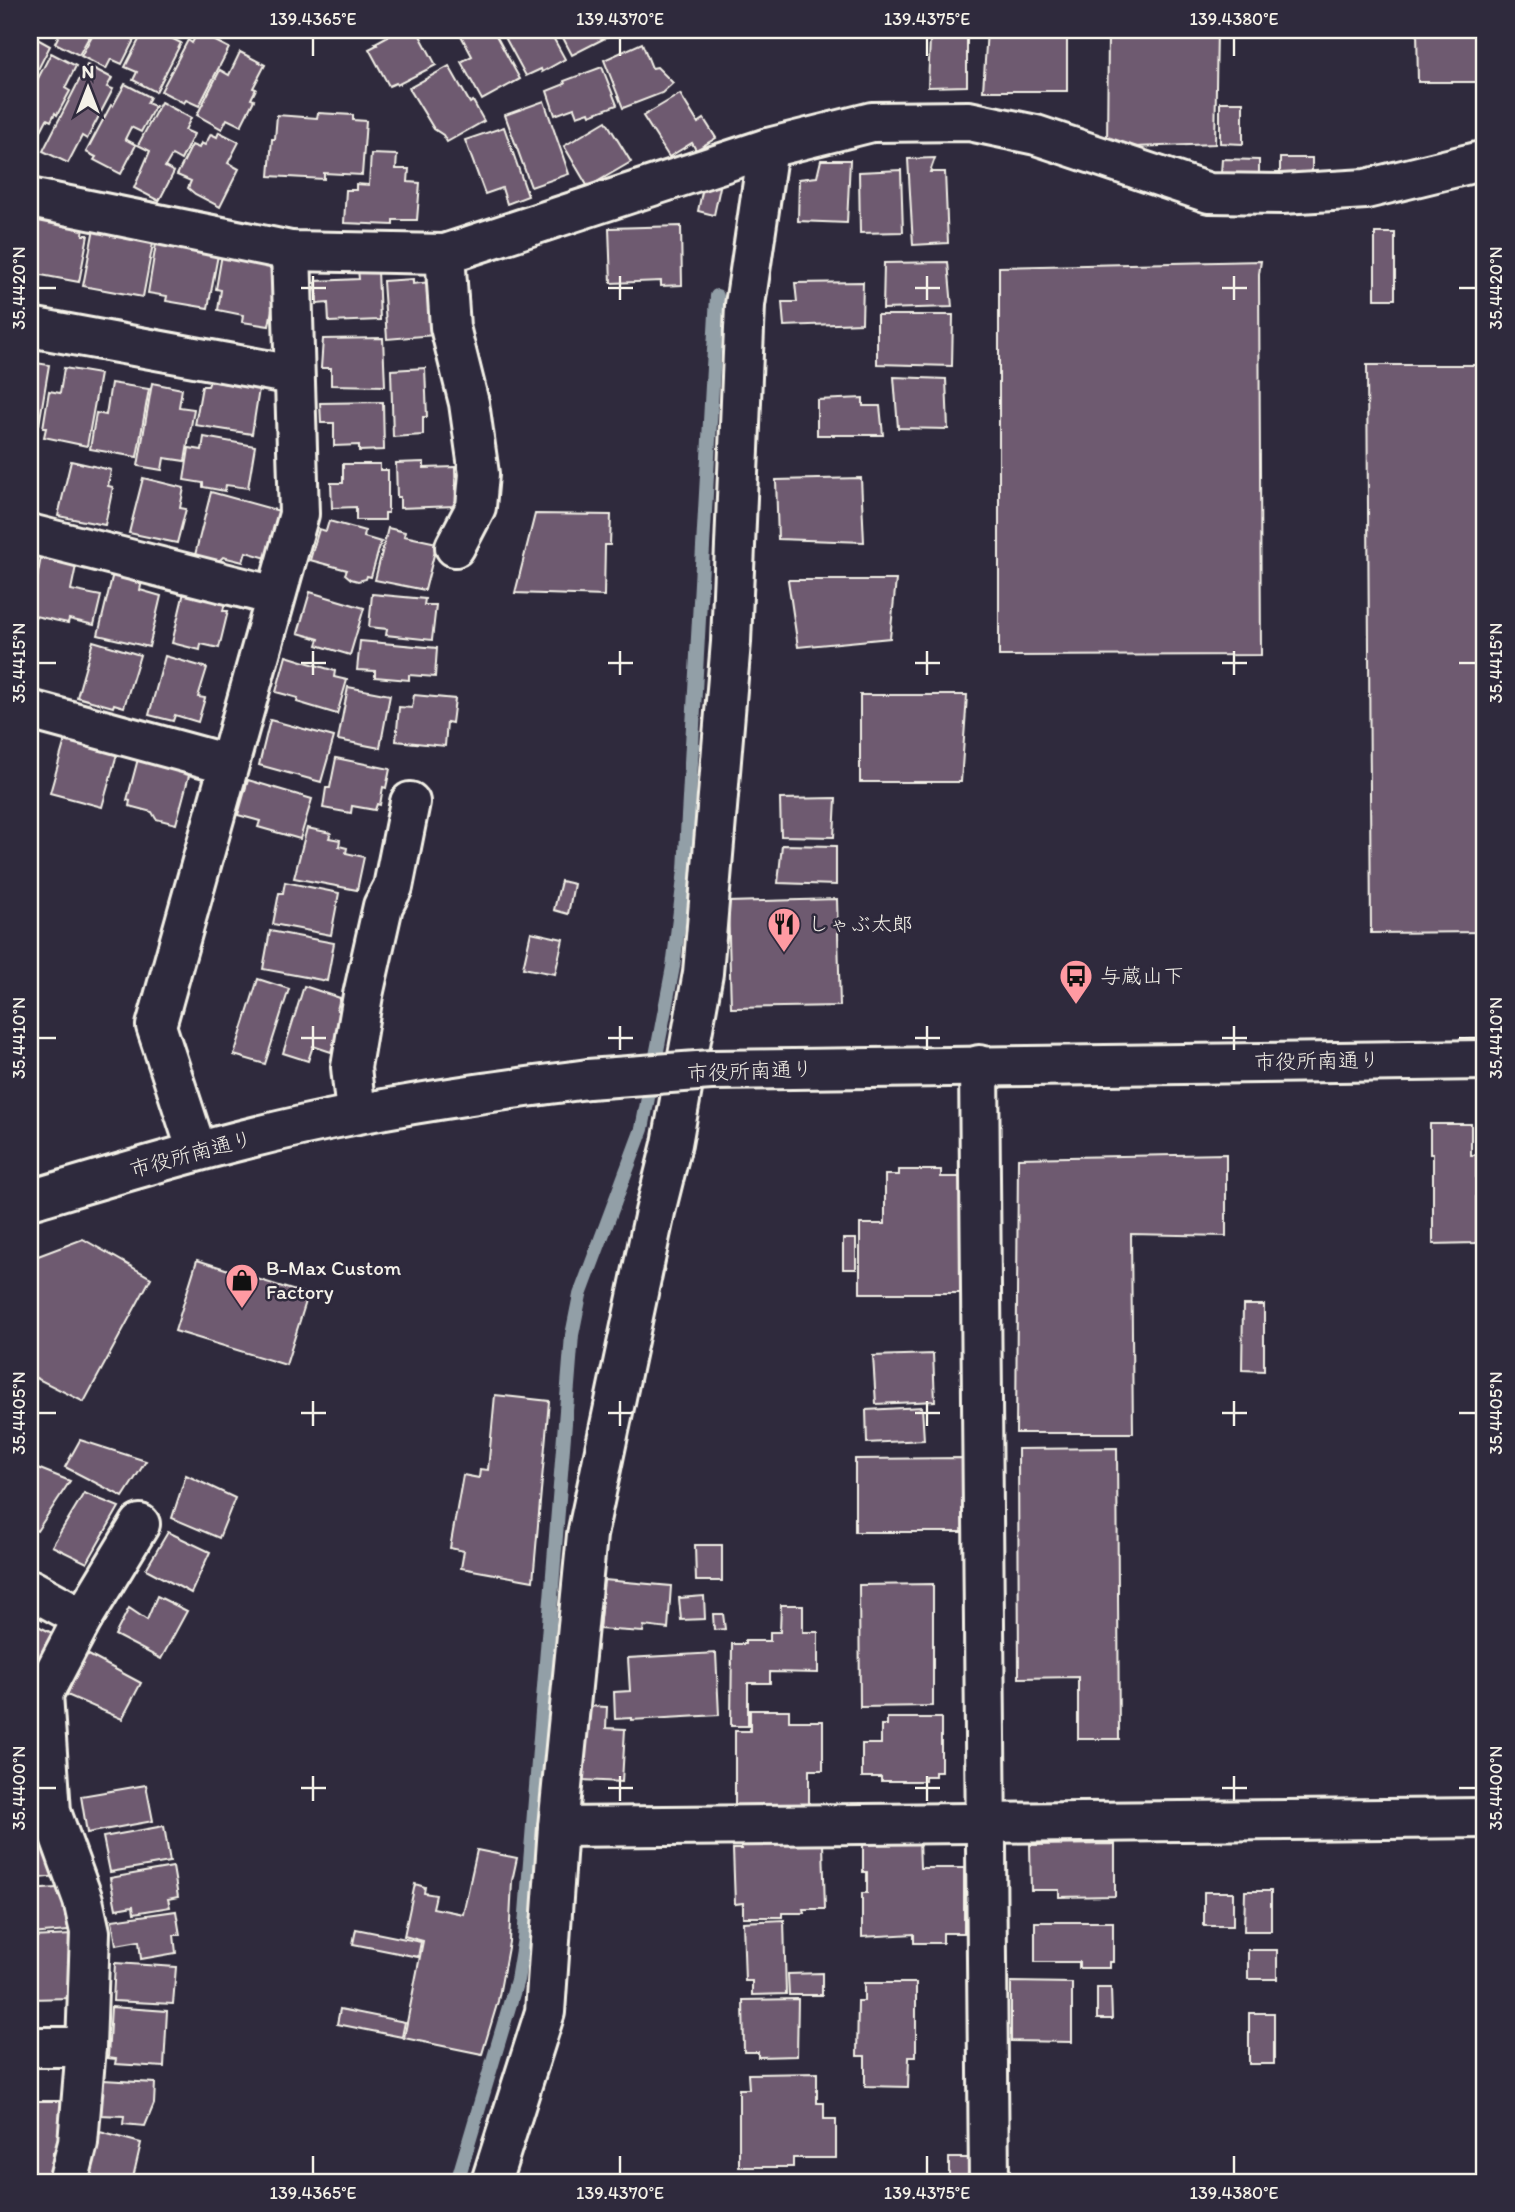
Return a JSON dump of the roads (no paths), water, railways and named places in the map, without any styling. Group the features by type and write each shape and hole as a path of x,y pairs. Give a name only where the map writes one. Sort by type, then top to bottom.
{"street":[{"path":"30,198 291,250 445,254 768,148 872,122 969,121 1036,135 1209,193 1282,194 1366,189 1485,160"},
{"path":"491,2182 545,2012 558,1827 587,1535 655,1212 672,1144 703,973 732,642 745,304 768,148"},
{"path":"197,1151 156,1026 299,514 291,250"},
{"path":"445,254 450,327 469,403 478,474 476,507 455,547"},
{"path":"30,327 293,375"},
{"path":"30,534 275,596"},
{"path":"30,710 228,764"},
{"path":"356,1114 351,1067 363,995 383,906 393,887 410,802"},
{"name":"市役所南通り","path":"30,1200 197,1151 356,1114 464,1095 588,1079 711,1070 1485,1060"},
{"path":"979,1065 989,2182"},
{"path":"68,2182 78,2143 86,2047 90,1933 83,1900 40,1814 43,1694 83,1618 140,1524"},
{"path":"30,1589 83,1618"},
{"path":"558,1827 1485,1818"},
{"path":"30,2047 86,2047"}],"waterway":[{"path":"457,2182 517,1980 524,1938 572,1335 580,1295 642,1129 673,967 685,870 717,296"}],"place":[{"name":"しゃぶ太郎","path":"784,954"},
{"name":"与蔵山下","path":"1076,1006"},
{"name":"B-Max Custom Factory","path":"242,1310"}]}
